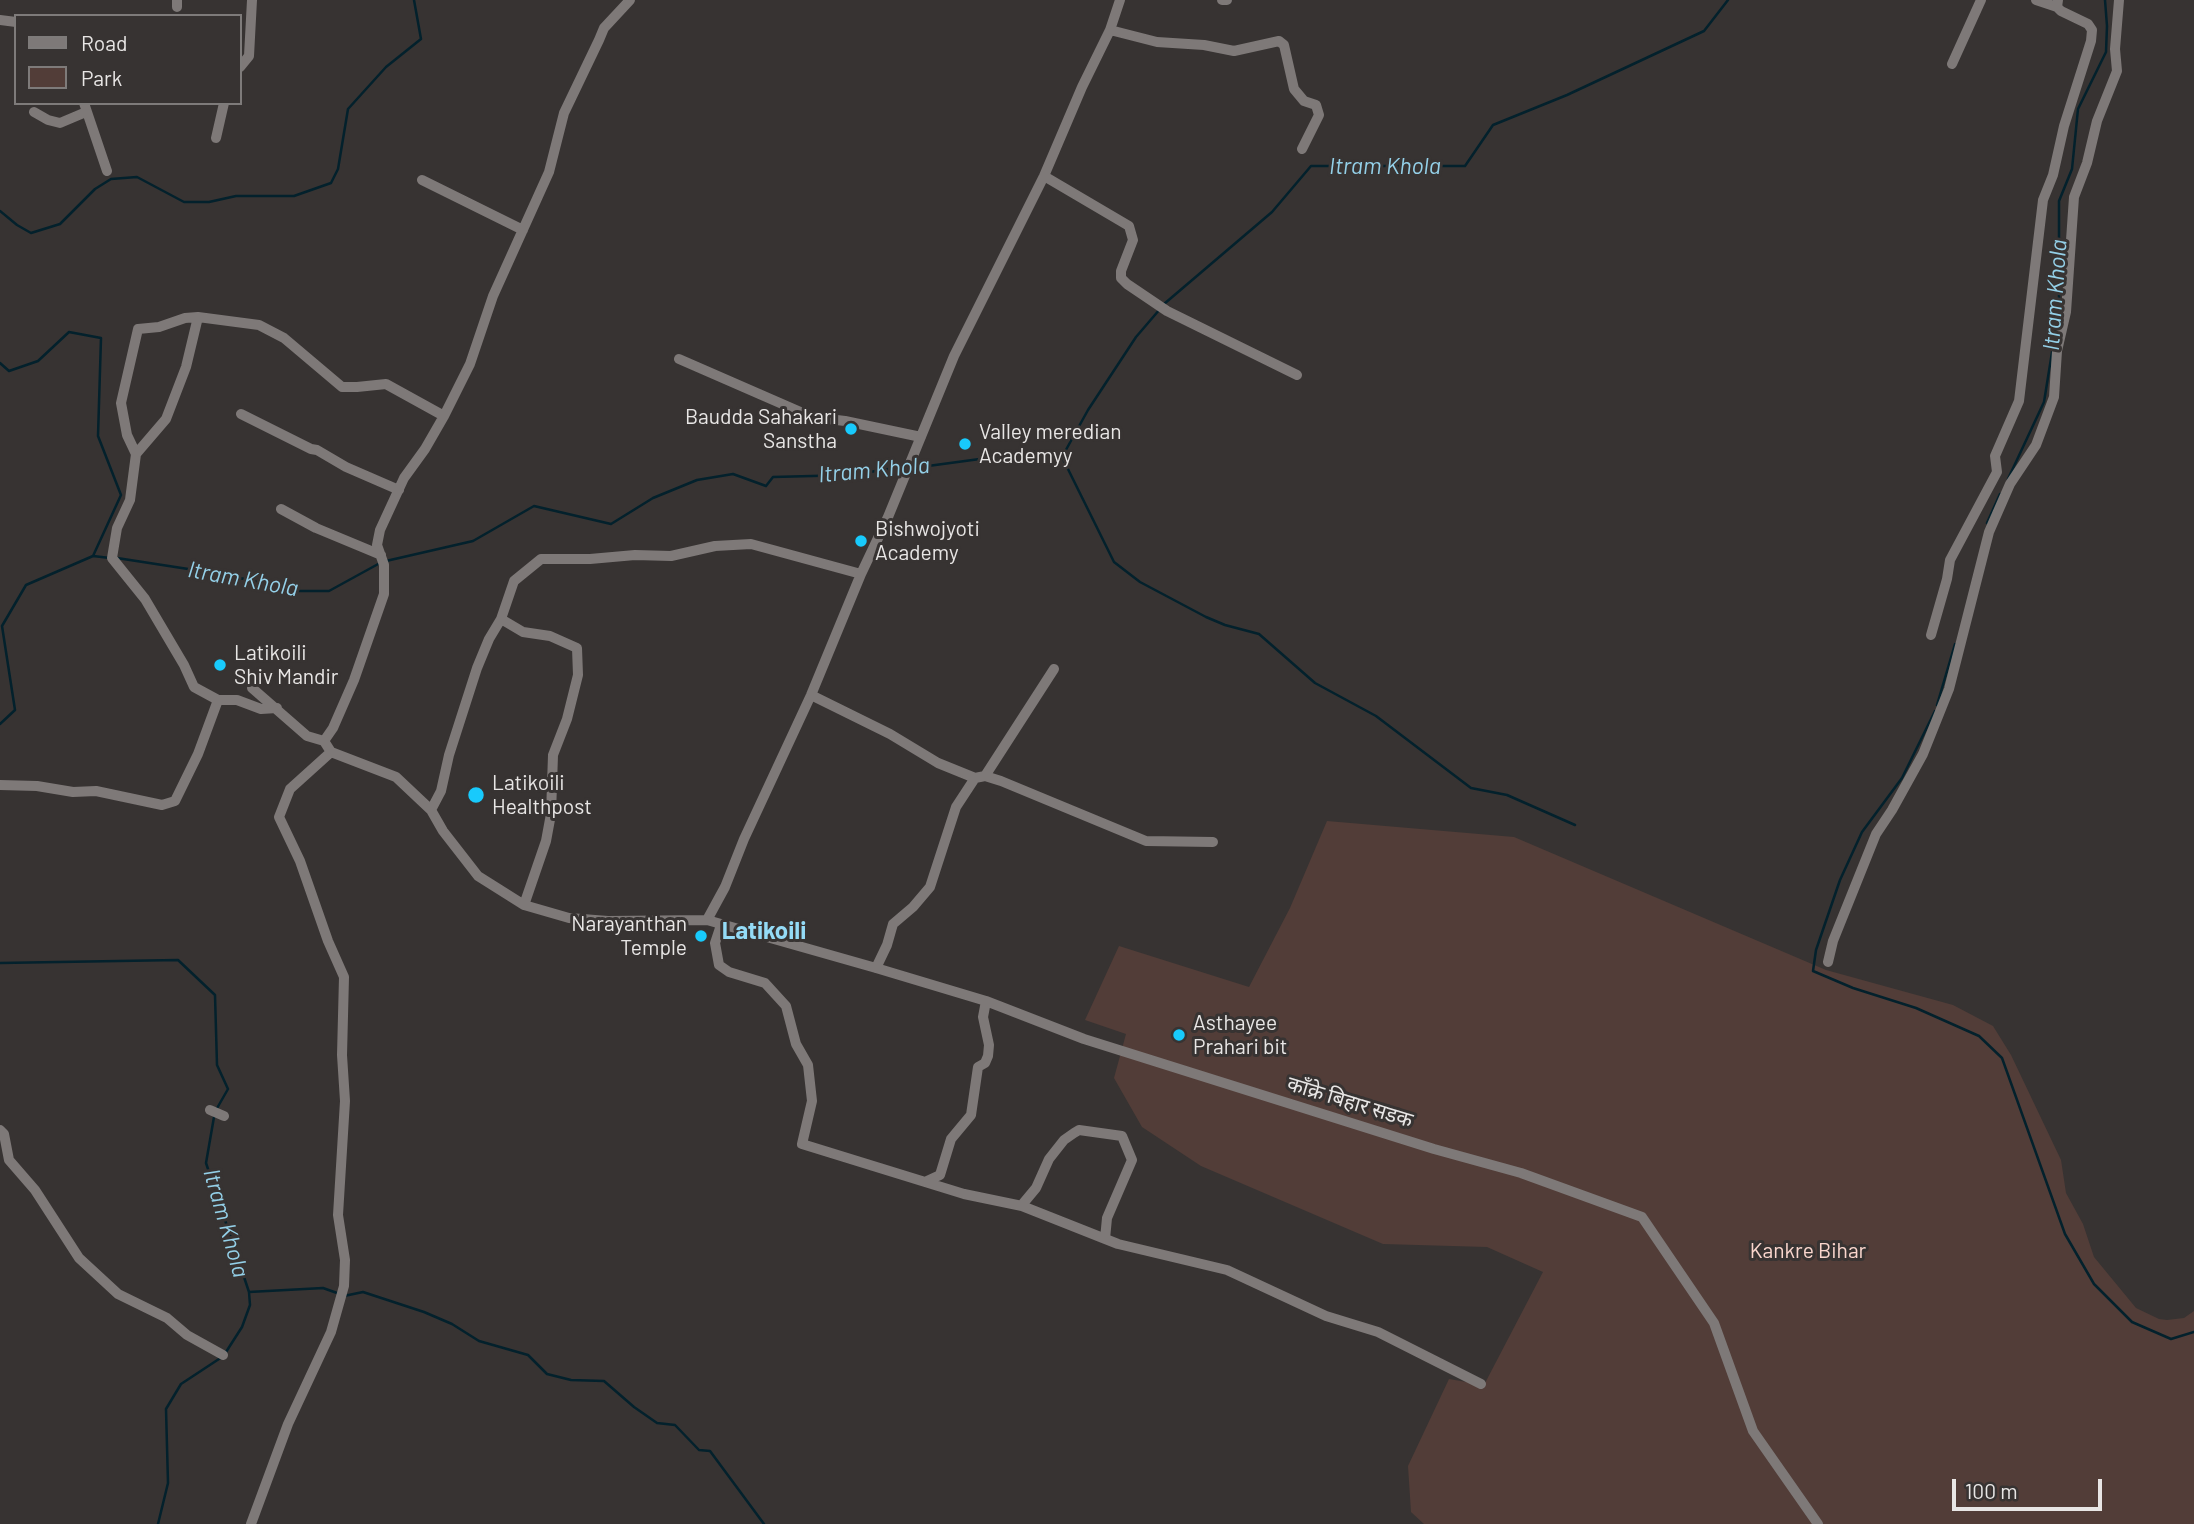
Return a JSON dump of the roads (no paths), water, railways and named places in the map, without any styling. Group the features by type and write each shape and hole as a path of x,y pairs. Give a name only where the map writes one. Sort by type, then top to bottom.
{"street":[{"path":"242,65 249,56 252,0"},
{"path":"324,741 333,728 354,680 384,594 383,560 377,538 404,478 425,449 470,364 493,296 549,172 564,113 604,28 630,0"},
{"path":"251,688 307,736 324,741 331,752 396,777 431,810 443,831 478,876 524,905 569,918 608,921 706,920 725,887 744,839 811,695 954,356 1044,176 1110,30 1120,0"},
{"path":"1952,64 1981,0"},
{"path":"1931,635 1950,560 1997,472 1995,456 2018,401 2043,200 2053,176 2064,126 2091,41 2092,30 2088,24 2058,3 2036,0"},
{"path":"1828,962 1833,941 1876,834 1923,754 1949,689 1989,532 2010,484 2036,446 2054,397 2057,351 2066,312 2074,197 2087,163 2097,121 2117,71 2115,49 2119,0"},
{"path":"1110,30 1157,42 1204,45 1234,51 1279,41 1284,45 1294,89 1304,101 1316,105 1319,115 1302,149"},
{"path":"216,138 224,105"},
{"path":"34,112 60,123 85,107 107,172"},
{"path":"1044,176 1129,226 1133,240 1121,271 1121,278 1127,284 1167,311 1297,375"},
{"path":"422,180 523,230"},
{"path":"277,708 261,709 237,699 218,699 194,687 145,599 112,558 117,528 130,500 136,454 127,435 121,403 138,329 159,327 185,318 198,317 259,324 284,338 342,387 386,384 444,416"},
{"path":"136,454 166,419 186,367 198,317"},
{"path":"679,359 812,417 921,437"},
{"path":"241,414 317,450 346,467 400,490"},
{"path":"281,509 383,560"},
{"path":"431,810 441,790 449,755 477,668 501,619 514,581 541,559 671,556 715,546 751,544 861,574"},
{"path":"501,619 523,632 550,636 577,648 578,675 567,719 553,755 551,814 546,841 524,905"},
{"path":"876,968 893,925 914,907 930,887 956,807 980,777 1054,669"},
{"path":"811,695 890,734 938,763 1146,841 1213,842"},
{"path":"0,785 37,786 73,792 96,791 162,805 175,802 198,754 218,699"},
{"path":"251,1524 288,1424 331,1332 344,1286 345,1260 338,1215 345,1101 342,1055 344,977 328,941 300,861 279,817 290,789 331,752"},
{"name":"काँक्रे बिहार सडक","path":"706,920 986,1001 1084,1039 1434,1149 1521,1173 1642,1217 1714,1323 1753,1431 1818,1524"},
{"path":"720,925 715,943 719,965 729,972 765,984 786,1006 796,1044 808,1065 812,1101 802,1144 964,1194 1021,1206 1105,1239 1227,1270 1326,1316 1378,1332 1481,1384"},
{"path":"927,1181 940,1175 951,1139 971,1115 978,1067 985,1063 988,1056 989,1045 983,1017 986,1001"},
{"path":"210,1110 223,1116"},
{"path":"0,1130 4,1135 9,1160 36,1190 79,1258 118,1294 167,1318 187,1335 223,1355"},
{"path":"1021,1206 1036,1188 1049,1159 1064,1140 1074,1133 1079,1130 1122,1136 1132,1160 1107,1218 1105,1239"}],"waterway":[{"path":"0,211 31,233 60,224 95,189 111,179 137,177 184,202 209,202 236,196 294,196 331,183 338,169 348,109 386,67 421,39 414,0"},
{"name":"Itram Khola","path":"1164,304 1272,212 1311,166 1465,166 1493,125 1567,95 1704,31 1728,0"},
{"name":"Itram Khola","path":"2008,479 2044,402 2059,309 2059,201 2072,169 2078,109 2106,52 2105,0"},
{"name":"Itram Khola","path":"913,466 1039,451 1062,457 1088,410 1136,337 1160,309"},
{"path":"0,363 9,371 38,361 69,332 101,338 98,436 121,495 93,556"},
{"path":"1062,457 1114,562 1140,582 1206,617 1259,634 1315,683 1376,716 1471,788 1507,795 1575,825"},
{"name":"Itram Khola","path":"386,561 473,541 534,506 611,524 653,498 697,480 733,474 766,486 773,477 851,475 907,466"},
{"name":"Itram Khola","path":"1987,523 2000,494"},
{"name":"Itram Khola","path":"0,724 15,710 2,626 26,585 93,556 110,558"},
{"name":"Itram Khola","path":"117,558 227,575 296,591 329,591 380,563"},
{"path":"1937,705 1955,644"},
{"path":"1935,711 1902,778 1862,832 1840,880 1816,950 1813,971 1853,988 1916,1008 1979,1036 2002,1058 2065,1234 2094,1284 2132,1322 2171,1339 2194,1332"},
{"name":"Itram Khola","path":"0,963 178,960 215,995 217,1065 228,1089 216,1110"},
{"name":"Itram Khola","path":"214,1117 206,1163 249,1292 250,1305 242,1327 226,1352"},
{"path":"249,1292 323,1288 337,1293"},
{"path":"344,1296 363,1292 424,1312 452,1324 479,1341 528,1355 547,1374 571,1380 604,1381 657,1423 675,1425 699,1450 710,1451 764,1524"},
{"name":"Itram Khola","path":"158,1524 168,1483 166,1409 181,1384 222,1357"}],"place":[{"name":"Baudda Sahakari Sanstha","path":"851,429"},
{"name":"Valley meredian Academyy","path":"965,444"},
{"name":"Bishwojyoti Academy","path":"861,541"},
{"name":"Latikoili Shiv Mandir","path":"220,665"},
{"name":"Latikoili Healthpost","path":"476,795"},
{"name":"Narayanthan Temple","path":"701,936"},
{"name":"Asthayee Prahari bit","path":"1179,1035"}],"district":[{"name":"Latikoili","path":"764,931"}],"park label":[{"name":"Kankre Bihar","path":"1808,1251"}]}
